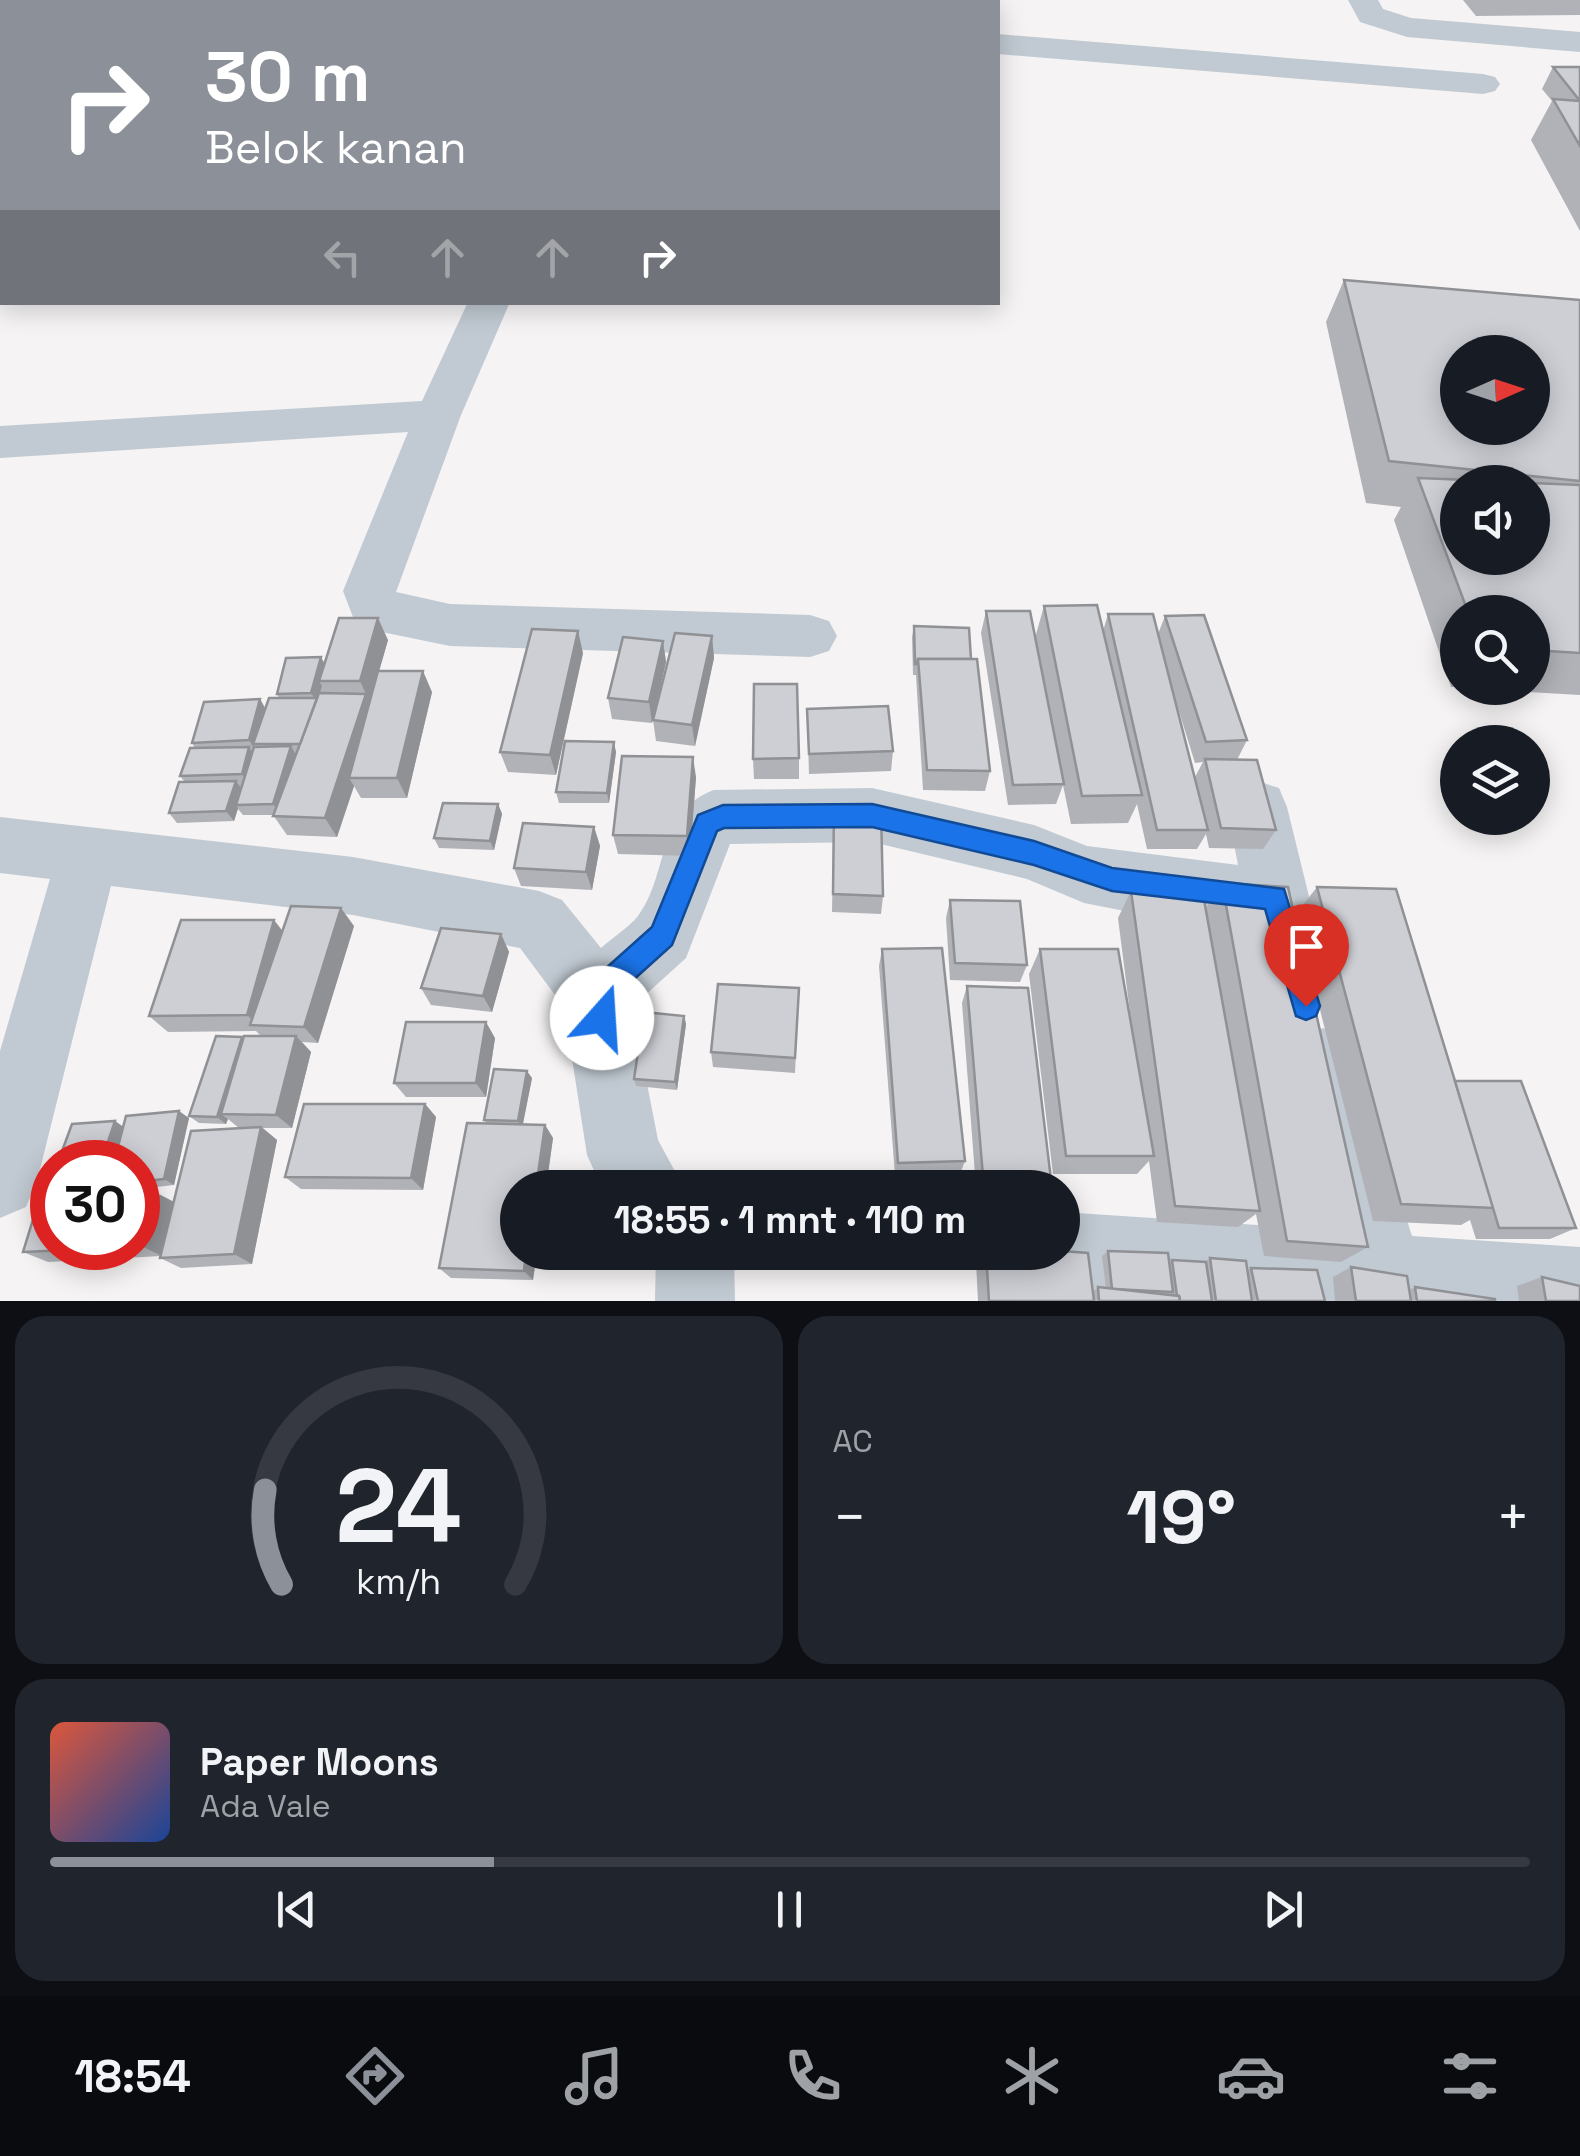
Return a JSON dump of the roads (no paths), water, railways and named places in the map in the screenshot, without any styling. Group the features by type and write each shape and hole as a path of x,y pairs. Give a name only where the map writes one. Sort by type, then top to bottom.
{"street":[{"path":"1364,0 1371,15 1407,27 1580,42"},
{"path":"1000,44 1483,84"},
{"path":"488,305 438,414 369,591 372,603 391,615 450,626 810,636"},
{"path":"0,442 438,414"},
{"path":"1258,807 1275,898 1305,1003 1339,1279"},
{"path":"596,996 662,936 702,833 714,817 872,816 1034,853 1084,874 1140,885 1275,898"},
{"path":"0,844 353,886 538,922 596,996 624,1155 634,1170"},
{"path":"0,1181 88,854"},
{"path":"1080,1254 1339,1279 1580,1286"},
{"path":"695,1301 696,1270"}]}
